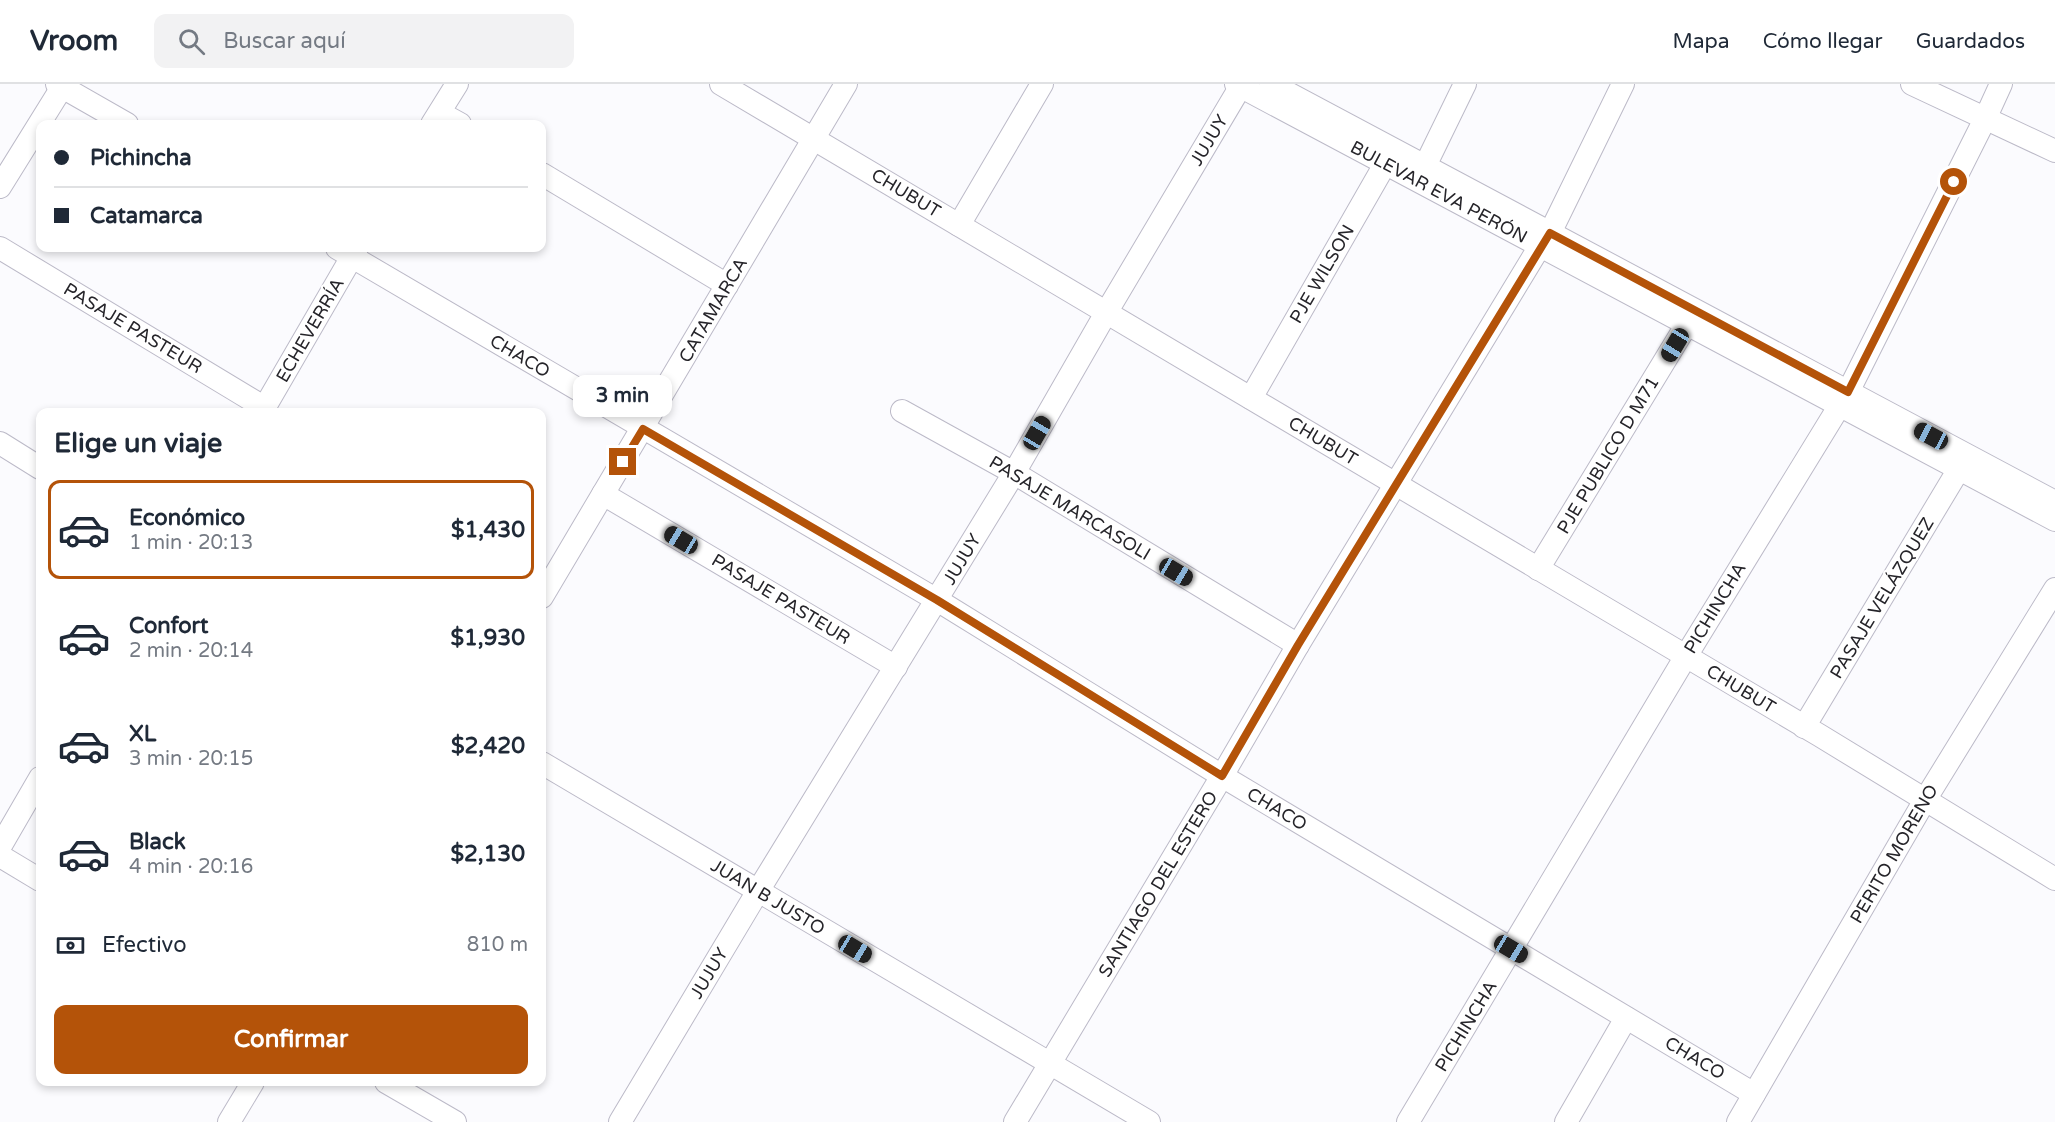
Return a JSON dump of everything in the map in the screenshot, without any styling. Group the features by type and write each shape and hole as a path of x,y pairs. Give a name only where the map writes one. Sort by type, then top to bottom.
{"street":[{"name":"CHUBUT","path":"721,84 1686,656 2055,879"},
{"name":"CATAMARCA","path":"546,590 846,84"},
{"path":"959,225 1042,84"},
{"name":"BULEVAR EVA PERÓN","path":"1271,84 1390,157 1425,166 1545,239"},
{"path":"1425,166 1465,84"},
{"name":"SANTIAGO DEL ESTERO","path":"1015,1122 1298,645 1545,239 1623,84"},
{"path":"1912,84 2055,151"},
{"name":"PICHINCHA","path":"1408,1122 1843,398 2001,84"},
{"path":"40,120 61,85 120,120"},
{"name":"BULEVAR EVA PERÓN","path":"1240,85 1390,157 1843,398 2055,502"},
{"name":"JUJUY","path":"620,1122 758,891 1014,473 1240,85"},
{"path":"436,118 448,87"},
{"path":"0,187 36,127"},
{"name":"PJE WILSON","path":"1251,398 1390,157"},
{"path":"546,176 727,285"},
{"name":"PASAJE PASTEUR","path":"0,248 261,408"},
{"name":"ECHEVERRÍA","path":"265,408 348,252"},
{"name":"CHACO","path":"352,252 643,429 937,600 1222,776 1754,1094"},
{"name":"PJE PUBLICO D M71","path":"1538,569 1692,318"},
{"name":"BULEVAR EVA PERÓN","path":"1843,398 1959,469 2055,520"},
{"name":"PASAJE MARCASOLI","path":"902,411 1014,473 1298,645"},
{"path":"0,443 36,466"},
{"name":"PASAJE VELÁZQUEZ","path":"1804,727 1959,469"},
{"name":"PASAJE PASTEUR","path":"603,494 896,667"},
{"name":"PERITO MORENO","path":"1738,1122 1925,800 2055,590"},
{"name":"JUAN B JUSTO","path":"546,766 1149,1122"},
{"path":"0,847 36,785"},
{"path":"0,856 36,878"},
{"path":"1566,1122 1626,1018"},
{"path":"230,1122 251,1086"},
{"path":"393,1086 455,1122"}],"route":[{"path":"623,462 643,429 937,600 1222,776 1298,645 1550,233 1848,392 1954,182"}]}
